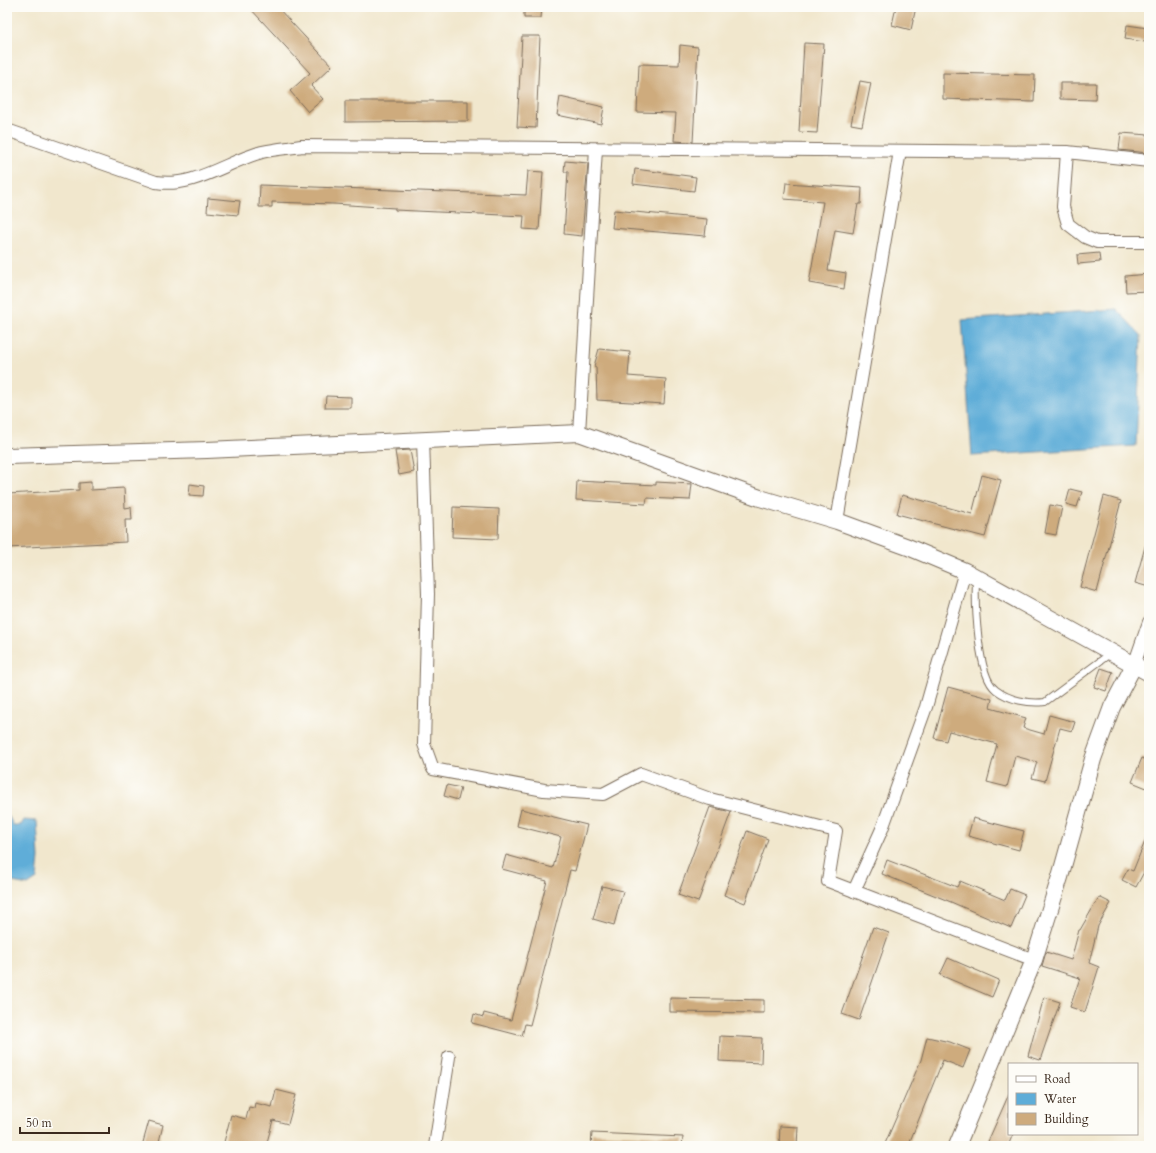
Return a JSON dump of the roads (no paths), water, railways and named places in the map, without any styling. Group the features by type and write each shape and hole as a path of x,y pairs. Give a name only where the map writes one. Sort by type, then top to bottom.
{"main road":[{"path":"7,456 207,450 422,438 579,433 760,498 837,521 908,547 971,574 1149,673"},
{"path":"957,1146 1034,960 1060,877 1093,759 1112,707 1134,665"}],"street":[{"path":"7,130 156,182 168,184 181,182 210,173 262,152 302,146 1067,152 1149,161"},
{"path":"579,433 596,149"},
{"path":"837,521 900,151"},
{"path":"1067,152 1062,207 1068,224 1085,237 1097,242 1149,242"},
{"path":"422,438 428,594 424,744 433,769 544,790 603,794 642,774 710,798 836,831 828,881 1034,960"},
{"path":"854,891 882,829 926,707 971,574"},
{"path":"1134,665 1149,622"},
{"path":"435,1146 449,1057"}],"lane":[{"path":"971,574 978,634 986,672 995,689 1016,700 1035,704 1045,702 1113,652"}],"water":[{"path":"1116,309 1141,335 1136,446 972,456 962,320"},
{"path":"7,813 13,825 21,825 24,820 37,821 39,858 37,879 28,885 7,881"}]}
